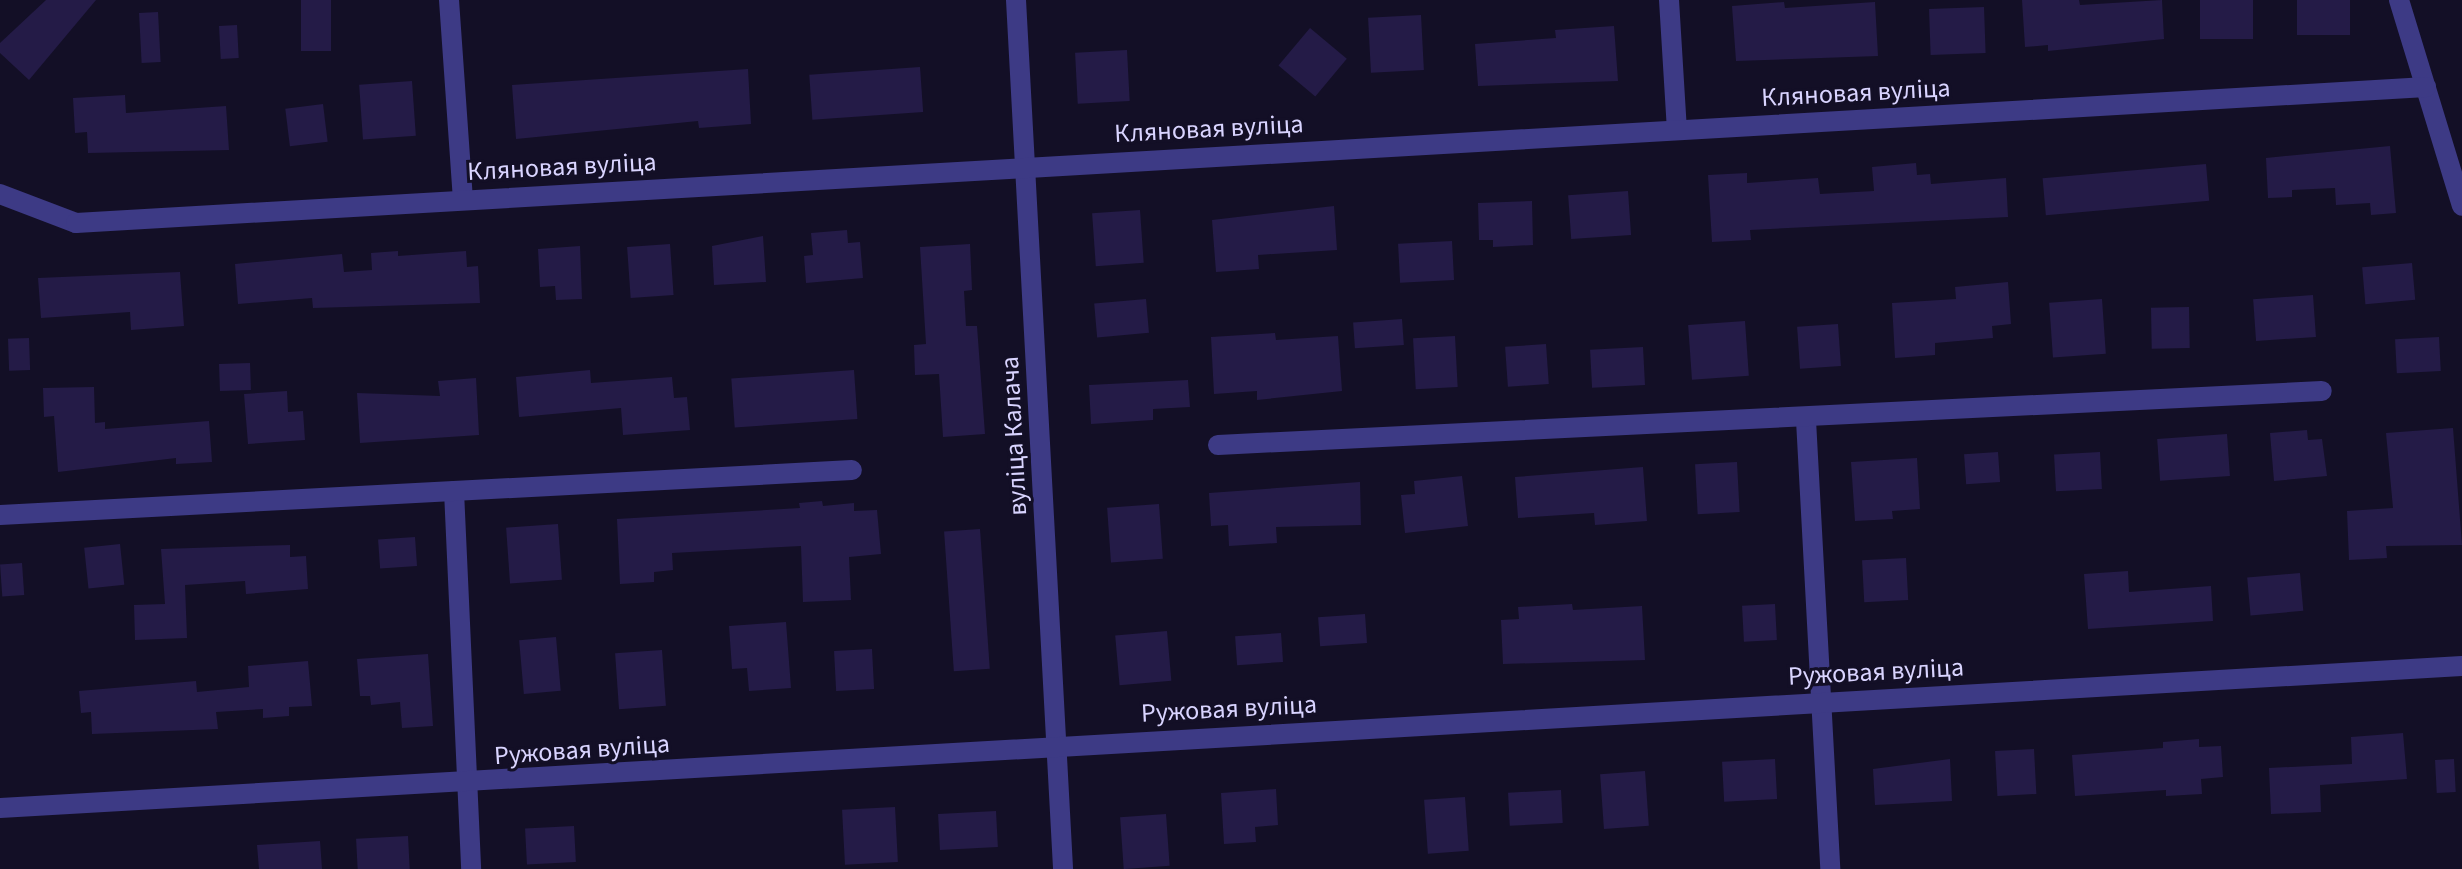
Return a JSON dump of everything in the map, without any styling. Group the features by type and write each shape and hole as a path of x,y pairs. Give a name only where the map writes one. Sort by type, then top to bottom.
{"street":[{"path":"449,0 463,199"},
{"name":"вуліца Калача","path":"1016,0 1063,869"},
{"path":"1669,0 1677,129"},
{"path":"2399,0 2462,206"},
{"name":"Кляновая вуліца","path":"0,194 76,223 2426,87"},
{"path":"1218,445 1806,420 2322,391"},
{"path":"1806,420 1830,869"},
{"path":"0,515 852,470"},
{"path":"454,491 471,869"},
{"name":"Ружовая вуліца","path":"0,808 465,784 1056,745 1823,700 2462,666"}],"building":[{"path":"46,0 96,0 29,80 0,53 0,43"},
{"path":"301,0 331,0 331,51 301,51"},
{"path":"2022,0 2079,0 2080,5 2162,0 2164,39 2048,51 2048,45 2025,47"},
{"path":"2200,0 2253,0 2253,39 2200,39"},
{"path":"2297,0 2350,0 2350,35 2297,35"},
{"path":"1784,2 1785,8 1875,2 1878,56 1736,61 1732,6"},
{"path":"1984,7 1986,53 1931,55 1929,9"},
{"path":"158,12 161,62 142,63 139,13"},
{"path":"1421,15 1424,70 1371,73 1368,18"},
{"path":"237,25 239,58 221,59 219,26"},
{"path":"1614,26 1618,81 1478,86 1475,44 1556,38 1555,30"},
{"path":"1310,28 1347,59 1315,96 1279,66"},
{"path":"1127,50 1130,101 1078,104 1075,53"},
{"path":"920,67 923,112 812,120 809,75"},
{"path":"748,69 751,124 699,128 698,121 516,139 512,85"},
{"path":"412,81 416,136 363,140 359,85"},
{"path":"125,95 126,113 226,106 229,150 88,153 87,132 75,133 73,98"},
{"path":"323,104 328,142 290,146 285,109"},
{"path":"2390,146 2396,213 2371,215 2370,203 2336,205 2335,188 2292,190 2292,197 2268,198 2266,158"},
{"path":"1916,163 1917,175 1930,174 1931,184 2006,178 2008,217 1750,230 1751,240 1712,242 1708,175 1747,173 1747,183 1818,178 1820,194 1874,191 1872,167"},
{"path":"2206,164 2209,201 2046,215 2043,178"},
{"path":"1628,191 1631,235 1571,239 1568,195"},
{"path":"1532,201 1533,245 1493,247 1493,240 1479,240 1478,203"},
{"path":"1334,206 1337,250 1258,255 1259,269 1216,272 1212,220"},
{"path":"1140,210 1144,263 1096,266 1092,213"},
{"path":"847,230 848,243 860,242 863,278 806,283 804,256 813,255 811,233"},
{"path":"763,236 766,282 714,285 712,246"},
{"path":"1452,241 1454,280 1400,283 1398,244"},
{"path":"670,244 674,295 631,298 627,247"},
{"path":"970,244 972,290 964,291 966,326 977,326 985,434 943,437 939,374 915,375 914,345 926,344 920,247"},
{"path":"580,246 582,299 556,300 555,286 540,287 538,249"},
{"path":"398,251 398,256 466,251 467,267 478,266 480,303 313,308 312,298 238,304 235,264 342,254 344,272 372,270 371,253"},
{"path":"2412,263 2415,300 2365,304 2362,267"},
{"path":"180,272 184,326 131,330 130,312 41,318 38,278"},
{"path":"2008,282 2011,324 1992,326 1993,338 1935,343 1935,355 1895,358 1892,303 1956,299 1955,287"},
{"path":"2313,295 2316,337 2256,341 2253,299"},
{"path":"1146,299 1149,333 1097,337 1094,304"},
{"path":"2102,299 2106,354 2053,358 2049,303"},
{"path":"2189,307 2190,348 2152,349 2151,308"},
{"path":"1402,319 1404,345 1355,348 1353,322"},
{"path":"1745,321 1749,376 1692,380 1688,325"},
{"path":"1838,324 1841,366 1800,369 1797,327"},
{"path":"1275,333 1276,340 1338,336 1342,391 1257,400 1257,391 1214,394 1211,337"},
{"path":"1455,336 1458,387 1416,389 1413,338"},
{"path":"2439,337 2441,371 2397,373 2395,339"},
{"path":"29,338 30,370 9,371 8,339"},
{"path":"1546,344 1549,384 1508,387 1505,347"},
{"path":"1643,347 1645,385 1592,388 1590,350"},
{"path":"250,363 251,390 220,391 219,364"},
{"path":"590,370 591,383 672,377 674,398 687,397 690,430 623,435 621,408 519,417 516,377"},
{"path":"854,370 857,419 735,427 731,379"},
{"path":"476,378 479,435 360,443 357,393 440,396 438,381"},
{"path":"1188,380 1190,407 1153,409 1153,420 1091,424 1089,385"},
{"path":"94,387 95,423 105,422 105,429 209,421 212,462 176,464 176,458 58,472 54,416 44,417 43,388"},
{"path":"287,391 288,412 303,411 305,440 248,444 244,394"},
{"path":"2453,428 2462,545 2386,546 2387,558 2349,560 2347,511 2393,508 2386,433"},
{"path":"2307,430 2308,440 2322,439 2327,476 2274,481 2270,433"},
{"path":"2227,434 2230,476 2160,481 2157,439"},
{"path":"1998,452 2000,482 1966,484 1964,454"},
{"path":"2100,452 2102,489 2056,491 2054,454"},
{"path":"1917,458 1920,509 1892,511 1893,519 1855,521 1851,462"},
{"path":"1737,462 1740,512 1698,514 1695,464"},
{"path":"1643,467 1647,521 1595,525 1594,513 1518,518 1515,477"},
{"path":"1462,476 1468,526 1405,533 1401,495 1415,494 1414,481"},
{"path":"1360,482 1361,525 1276,527 1277,543 1229,546 1228,525 1211,526 1209,493"},
{"path":"822,501 823,506 854,503 854,511 877,510 881,554 849,557 851,600 803,602 801,546 672,553 673,570 654,572 654,582 620,584 617,519 800,508 799,503"},
{"path":"1159,504 1163,559 1111,562 1107,508"},
{"path":"558,524 562,580 510,583 506,528"},
{"path":"980,529 990,669 954,671 944,532"},
{"path":"415,537 417,566 380,569 378,540"},
{"path":"120,544 124,585 88,589 84,548"},
{"path":"290,545 290,557 306,556 308,589 246,594 245,581 185,585 187,638 135,640 134,605 165,604 161,549"},
{"path":"1906,558 1908,600 1864,602 1862,560"},
{"path":"22,563 24,595 2,596 0,565"},
{"path":"2128,571 2129,592 2211,586 2213,621 2088,629 2084,574"},
{"path":"2300,573 2303,611 2251,615 2247,578"},
{"path":"1572,604 1573,610 1642,606 1645,660 1503,664 1501,620 1519,619 1518,607"},
{"path":"1775,604 1777,640 1744,642 1742,606"},
{"path":"1365,614 1367,643 1320,646 1318,617"},
{"path":"786,622 791,688 749,691 747,668 732,669 729,626"},
{"path":"1167,631 1171,681 1120,685 1115,636"},
{"path":"1281,633 1283,662 1237,665 1235,636"},
{"path":"556,637 561,691 524,694 519,640"},
{"path":"872,649 874,689 836,691 834,651"},
{"path":"662,650 666,706 619,709 615,653"},
{"path":"428,654 433,726 402,728 400,702 371,705 370,696 360,696 357,659"},
{"path":"308,661 312,706 289,707 289,716 263,718 263,709 216,712 218,729 92,734 91,712 81,713 79,691 196,681 197,692 249,687 248,666"},
{"path":"2403,733 2407,779 2320,785 2321,812 2271,814 2269,768 2352,764 2351,737"},
{"path":"2199,739 2199,747 2221,746 2223,777 2201,779 2202,794 2166,796 2166,790 2075,796 2072,755 2163,748 2163,742"},
{"path":"2034,749 2036,794 1997,796 1995,751"},
{"path":"1775,759 1777,799 1724,802 1722,762"},
{"path":"1950,759 1952,801 1875,805 1873,769"},
{"path":"2454,759 2456,792 2437,793 2435,760"},
{"path":"1645,771 1649,826 1604,829 1600,774"},
{"path":"1276,789 1278,825 1255,827 1256,842 1224,844 1221,793"},
{"path":"1561,790 1563,823 1510,826 1508,793"},
{"path":"1465,797 1469,851 1428,854 1424,800"},
{"path":"895,807 898,862 845,865 842,810"},
{"path":"996,811 998,847 940,850 938,814"},
{"path":"1166,814 1170,866 1124,869 1120,817"},
{"path":"574,826 576,862 527,865 525,829"},
{"path":"408,836 410,869 358,869 356,839"},
{"path":"320,841 322,869 259,869 257,845"}]}
